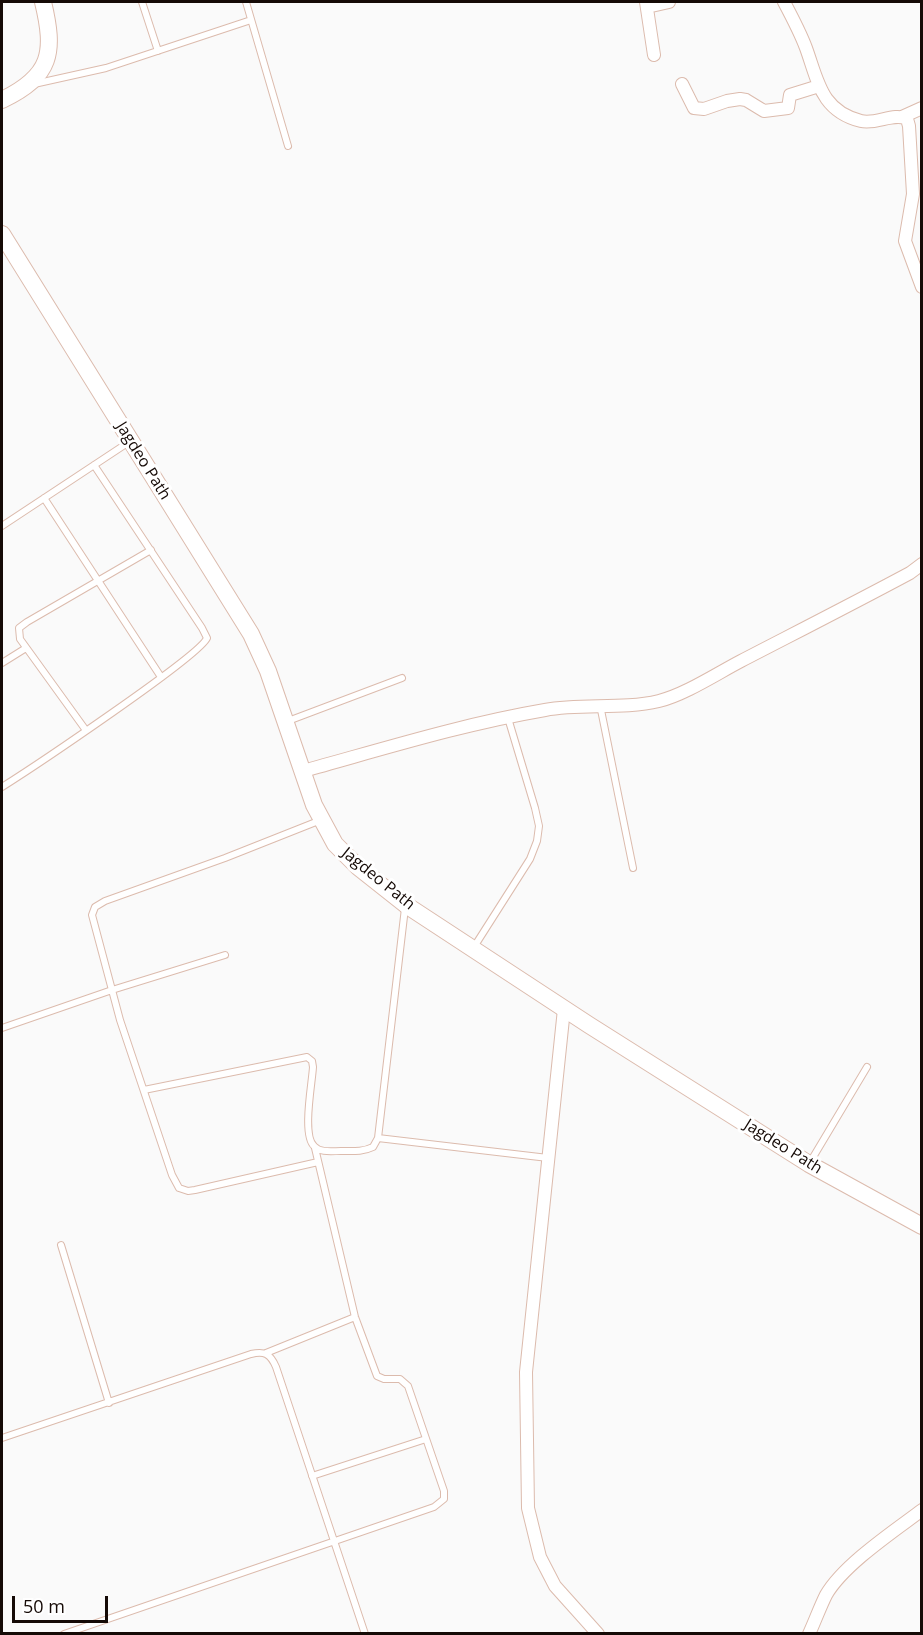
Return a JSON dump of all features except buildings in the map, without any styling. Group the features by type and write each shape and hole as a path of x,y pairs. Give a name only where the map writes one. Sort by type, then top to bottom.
{"main road":[{"path":"2,100 28,85 38,76 46,63 50,49 50,31 43,2"},
{"name":"Jagdeo Path","path":"2,234 251,634 268,671 314,805 335,844 358,867 405,904 564,1009 809,1164 921,1226"}],"street":[{"path":"654,55 646,4 669,2"},
{"path":"784,2 802,36 819,86 828,103 861,122 878,122 903,117 921,108"},
{"path":"682,84 694,108 704,109 727,101 743,99 767,111 788,108 790,95 819,86"},
{"path":"903,117 907,119 909,126 913,194 905,241 921,287"},
{"path":"303,771 405,743 548,709 660,700 910,573 921,564"},
{"path":"564,1009 526,1372 528,1508 540,1557 555,1586 598,1634"},
{"path":"809,1634 826,1595 834,1584 871,1548 921,1510"}],"lane":[{"path":"142,2 158,51"},
{"path":"246,2 288,146"},
{"path":"28,85 106,68 251,20"},
{"path":"2,526 130,441"},
{"path":"2,787 161,677 202,646 207,638 94,465"},
{"path":"44,498 161,677"},
{"path":"85,729 26,648 19,635 21,626 151,550"},
{"path":"2,663 26,648"},
{"path":"285,722 402,678"},
{"path":"600,705 633,868"},
{"path":"473,949 530,859 537,842 539,826 536,808 508,717"},
{"path":"318,1162 195,1190 182,1190 177,1185 144,1090 92,921 95,907 105,901 225,858 322,819"},
{"path":"315,1148 327,1151 362,1150 373,1147 378,1138 405,904"},
{"path":"2,1028 112,990 225,956"},
{"path":"64,1634 442,1502 445,1496 408,1386 400,1379 384,1379 377,1376 355,1317 315,1148 309,1140 312,1061 307,1057 144,1090"},
{"path":"809,1164 867,1067"},
{"path":"378,1138 548,1158"},
{"path":"61,1245 109,1403"},
{"path":"2,1438 250,1354 266,1353 355,1317"},
{"path":"266,1353 271,1356 276,1367 365,1634"},
{"path":"312,1476 426,1439"}]}
